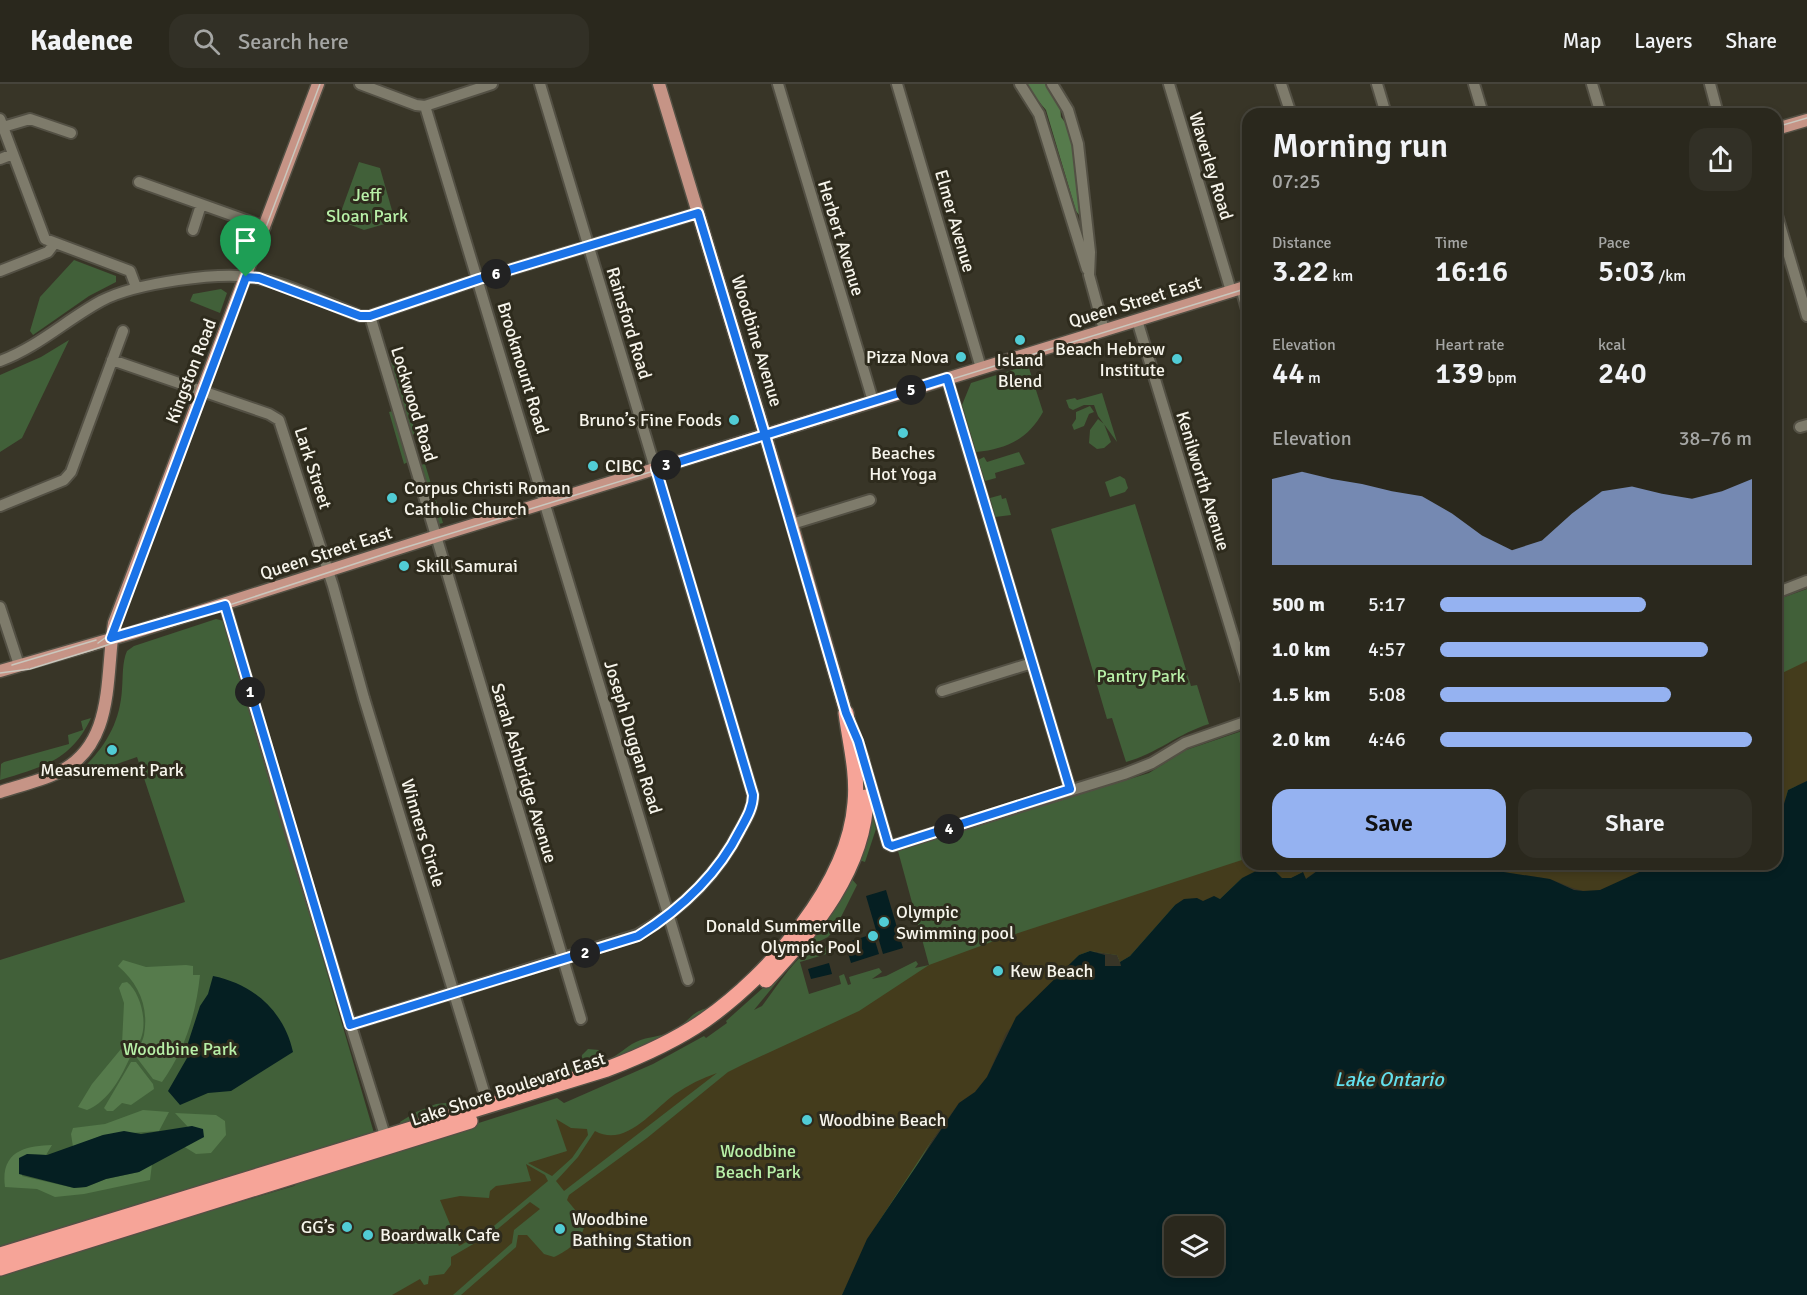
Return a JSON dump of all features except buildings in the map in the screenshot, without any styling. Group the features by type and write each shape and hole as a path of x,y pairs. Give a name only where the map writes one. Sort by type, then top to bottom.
{"highway":[{"name":"Woodbine Avenue","path":"846,713 856,777"},
{"name":"Lake Shore Boulevard East","path":"0,1255 630,1070 688,1041 741,1004 797,948 833,895 849,866 864,820 866,789 863,759"},
{"name":"Lake Shore Boulevard East","path":"0,1268 387,1143 488,1105 607,1069 637,1057 689,1030 734,997 789,940 828,883 848,840 855,804 856,777"}],"main road":[{"name":"Kingston Road","path":"0,792 63,770 92,743 104,715 111,638 318,84"},
{"name":"Woodbine Avenue","path":"659,84 792,524 846,713 863,759"},
{"path":"1782,127 1807,120"},
{"name":"Queen Street East","path":"0,671 225,605 436,536 1240,289"}],"street":[{"path":"360,84 416,105 425,106 492,84"},
{"name":"Rainsford Road","path":"350,1025 629,939 663,920 703,885 716,870 737,836 753,800 540,84"},
{"name":"Herbert Avenue","path":"778,84 873,401"},
{"name":"Elmer Avenue","path":"897,84 981,368"},
{"path":"1020,84 1039,114 1104,330"},
{"path":"1052,84 1068,110 1078,144 1090,252 1089,275"},
{"name":"Waverley Road","path":"1169,84 1240,289"},
{"path":"1281,84 1288,108"},
{"path":"1377,84 1384,108"},
{"path":"1474,84 1481,108"},
{"path":"1592,84 1599,108"},
{"path":"1710,84 1716,108"},
{"name":"Brookmount Road","path":"425,106 546,503"},
{"path":"71,133 30,119 2,123 45,239 130,271 136,287"},
{"path":"0,159 13,154"},
{"path":"139,182 265,227"},
{"path":"193,230 201,205"},
{"path":"0,361 45,340 102,300 136,287 158,283 259,278 360,316 370,316 479,279 698,213"},
{"path":"1782,232 1807,316"},
{"path":"0,270 48,252 54,244"},
{"name":"Lockwood Road","path":"370,316 436,536"},
{"name":"Kenilworth Avenue","path":"1137,320 1242,666"},
{"path":"0,506 64,480 70,472 123,332"},
{"path":"112,360 203,392"},
{"path":"947,378 1070,789 1152,763 1185,743 1242,723"},
{"name":"Lark Street","path":"203,392 269,414 279,420 328,570"},
{"path":"792,524 870,500"},
{"name":"Joseph Duggan Road","path":"546,503 670,913 688,980"},
{"name":"Sarah Ashbridge Avenue","path":"436,536 581,1019"},
{"name":"Winners Circle","path":"328,570 488,1105"},
{"path":"1782,591 1807,581"},
{"path":"225,605 387,1143"},
{"path":"0,607 19,665"},
{"path":"942,691 1032,663"},
{"name":"Woodbine Avenue","path":"863,759 888,844 892,846 1070,789"}],"green space":[{"path":"1024,84 1045,84 1060,107 1061,117 1067,125 1072,143 1083,212 1080,216 1076,211 1046,110"},
{"name":"Jeff Sloan Park","path":"359,162 380,168 395,221 364,230 338,220"},
{"path":"74,260 116,276 116,282 89,296 33,335 30,331 40,297"},
{"path":"221,289 227,293 220,313 190,301 193,294"},
{"path":"69,340 22,438 0,452 0,375 41,357"},
{"path":"394,362 416,434 411,435 390,363"},
{"path":"1028,365 1043,412 1031,429 1016,441 987,451 976,452 962,405 971,383"},
{"path":"1102,393 1117,442 1098,416 1094,405 1084,405 1073,410 1069,408 1066,400 1075,398 1077,400"},
{"path":"1090,406 1094,412 1089,414 1084,426 1074,430 1072,425 1076,419 1076,412"},
{"path":"393,411 408,462 404,464 389,412"},
{"path":"1098,419 1104,424 1111,442 1104,448 1097,449 1089,443 1090,430"},
{"path":"1019,452 1025,464 995,473 996,478 985,481 978,460 984,457 987,462"},
{"path":"425,464 443,523 439,524 420,465"},
{"path":"1120,476 1125,479 1128,488 1125,492 1110,497 1105,482"},
{"path":"1001,495 1002,499 1006,498 1011,515 995,517 990,498"},
{"name":"Pantry Park","path":"1135,504 1191,686 1197,685 1209,724 1126,762 1112,718 1107,719 1051,529"},
{"path":"1807,589 1807,781 1800,782 1782,802 1782,598"},
{"name":"Woodbine Park","path":"216,619 224,621 374,1133 0,1249 0,960 185,902 137,757 85,775 80,771 104,744 114,724 121,701 123,665 127,651 134,646"},
{"path":"91,718 74,744 54,760 0,780 1,764 69,744 68,735 83,730 81,721"},
{"name":"Woodbine Beach Park","path":"1242,731 1242,870 1309,870 1120,962 1117,955 1090,951 1016,1017 932,1140 842,1295 0,1295 0,1273 294,1186 303,1179 557,1098 564,1103 653,1064 704,1036 706,1038 727,1023 726,1021 784,969 851,878 857,885 835,929 828,937 804,949 754,1010 762,1006 799,958 815,947 831,945 833,952 800,962 809,994 841,984 839,976 844,974 848,985 851,984 849,977 879,968 882,972 872,979 886,976 916,961 918,964 915,968 929,965 898,851 1149,773 1186,750"},
{"path":"871,805 876,829 865,862 859,860"},
{"path":"123,960 146,967 193,966 193,975 200,975 196,1004 188,1031 177,1057 162,1082 153,1079 137,1058 144,1035 144,1006 132,980 118,966"},
{"path":"127,982 137,996 143,1016 142,1036 132,1050 122,1044 124,1003 119,988 122,983"},
{"path":"709,1008 679,1029 625,1056 498,1095 509,1085 534,1074 591,1065 609,1059 636,1042 675,1030 695,1014"},
{"path":"121,1049 131,1055 114,1087 95,1106 87,1110 78,1107 92,1084"},
{"path":"588,1049 599,1050 605,1058 581,1065 582,1055"},
{"path":"131,1062 136,1062 153,1084 154,1089 131,1105 122,1103 113,1111 107,1111 104,1108"},
{"path":"476,1100 401,1124 400,1122 436,1104"},
{"path":"143,1110 169,1112 159,1131 103,1135 73,1147 71,1134 73,1128 105,1124"},
{"path":"175,1113 216,1115 225,1121 226,1135 211,1153 196,1154 183,1146 204,1137 192,1126 188,1127"},
{"path":"52,1145 46,1155 27,1154 22,1176 74,1188 86,1187 106,1179 139,1172 152,1164 150,1180 84,1194 55,1197 37,1189 5,1187 7,1165 17,1152"}],"sand":[{"path":"1807,661 1807,781 1788,790 1782,805 1782,673"},
{"name":"Woodbine Beach","path":"1242,860 1242,870 1318,870 1305,879 1303,872 1291,878 1281,878 1275,871 1242,878 1220,899 1214,897 1203,902 1175,905 1130,956 1120,962 1117,955 1090,951 1079,955 1006,1033 987,1077 975,1092 959,1103 876,1226 842,1295 461,1295 516,1247 518,1235 527,1235 544,1254 554,1257 570,1248 581,1234 585,1222 567,1200 569,1195 647,1138 728,1072 859,1011 929,965 994,941"},
{"path":"1498,870 1645,870 1615,885 1594,891 1580,890 1548,879"},
{"path":"717,1073 564,1191 556,1181 578,1157 595,1131 606,1135 617,1135 627,1131 638,1125 680,1091"},
{"path":"556,1119 571,1128 587,1129 588,1135 572,1158 552,1176 528,1163 567,1151"},
{"path":"526,1164 545,1175 548,1181 489,1230 459,1246 440,1200 460,1196 489,1198 490,1191 496,1186 531,1181"},
{"path":"530,1202 540,1209 514,1230 512,1243 453,1295 392,1295 420,1279 424,1285 428,1284 429,1276 444,1274 451,1265 451,1257 494,1232"}],"water":[{"name":"Lake Ontario","path":"1807,781 1807,1295 842,1295 867,1239 959,1103 975,1092 987,1077 1016,1017 1079,955 1090,951 1105,955 1105,966 1121,966 1120,962 1130,956 1175,905 1184,899 1197,898 1203,901 1214,896 1220,899 1242,878 1258,870 1272,870 1282,878 1291,878 1303,872 1306,879 1319,870 1495,870 1550,879 1574,890 1583,891 1600,890 1644,870 1782,870 1782,805 1788,790"},
{"name":"Olympic Swimming pool","path":"886,890 903,948 883,954 866,896"},
{"path":"873,934 879,954 851,963 845,943"},
{"path":"829,963 832,974 811,979 808,969"},
{"path":"213,976 241,985 265,1002 282,1024 293,1052 231,1091 208,1093 180,1105 168,1091 187,1058 188,1043"},
{"path":"192,1126 203,1129 204,1137 139,1172 106,1179 86,1187 74,1188 19,1174 19,1158 27,1154 47,1155 103,1135 124,1131 141,1134"}],"tram line":[{"path":"98,643 112,633 132,583 320,84"},
{"path":"1782,125 1807,118"},
{"path":"0,673 30,669 92,650 397,550 1242,290"},
{"path":"12,665 96,640"}],"place":[{"name":"Island Blend","path":"1020,340"},
{"name":"Pizza Nova","path":"961,357"},
{"name":"Beach Hebrew Institute","path":"1177,359"},
{"name":"Bruno’s Fine Foods","path":"734,420"},
{"name":"Beaches Hot Yoga","path":"903,433"},
{"name":"CIBC","path":"593,466"},
{"name":"Corpus Christi Roman Catholic Church","path":"392,498"},
{"name":"Skill Samurai","path":"404,566"},
{"name":"Measurement Park","path":"112,750"},
{"name":"Olympic Swimming pool","path":"884,922"},
{"name":"Donald Summerville Olympic Pool","path":"873,936"},
{"name":"Kew Beach","path":"998,971"},
{"name":"Woodbine Beach","path":"807,1120"},
{"name":"GG’s","path":"347,1227"},
{"name":"Woodbine Bathing Station","path":"560,1229"},
{"name":"Boardwalk Cafe","path":"368,1235"}],"route":[{"path":"246,277 114,623 111,638 225,605 256,716 350,1025 486,985 638,936 663,920 675,907 703,885 716,870 737,836 749,813 753,795 730,714 696,610 656,469 765,435 846,713 858,741 888,844 892,846 1070,789 947,378 765,435 698,213 479,279 381,310 370,316 360,316 259,278 246,277"}]}
